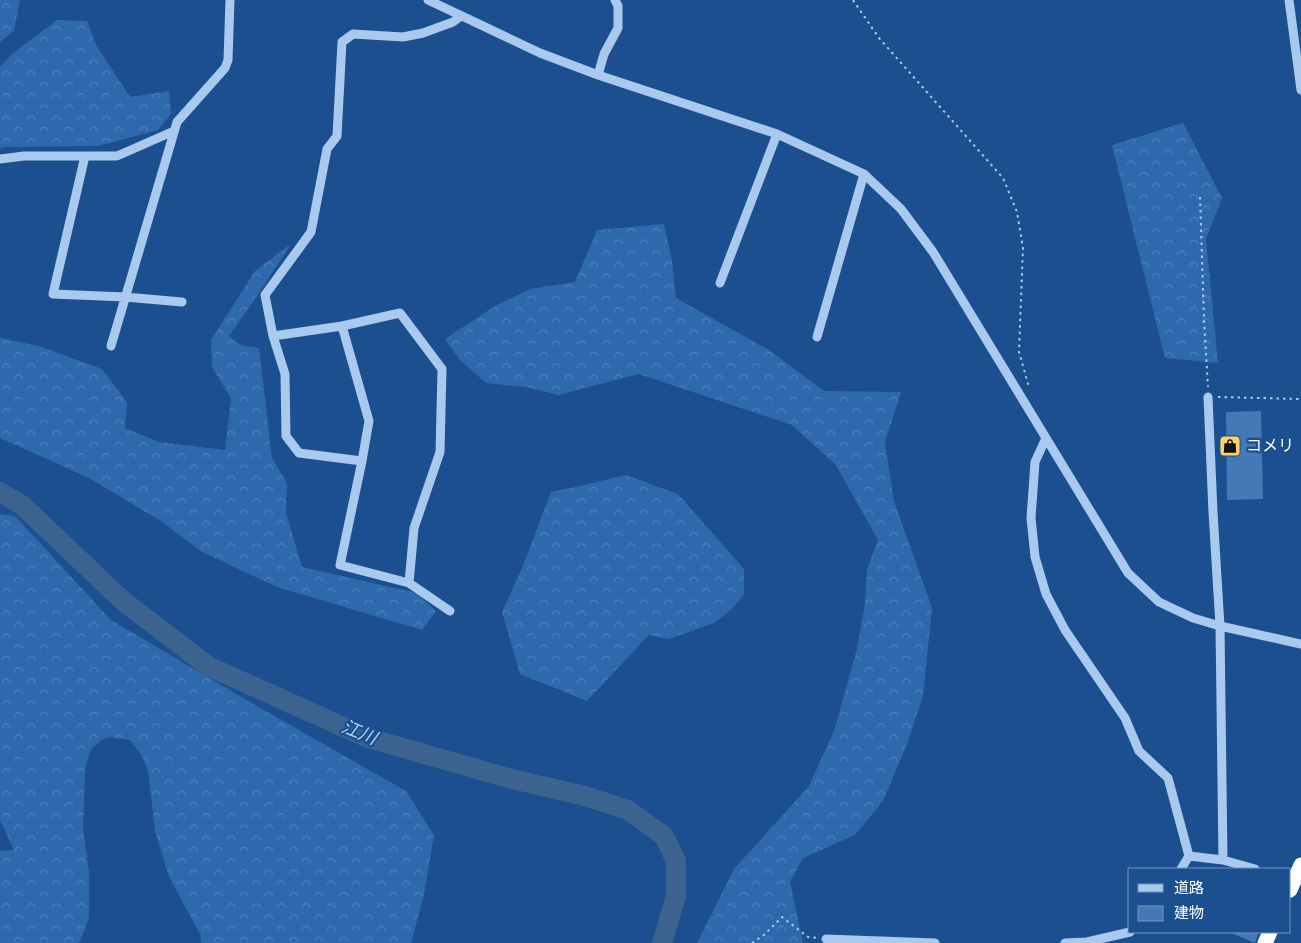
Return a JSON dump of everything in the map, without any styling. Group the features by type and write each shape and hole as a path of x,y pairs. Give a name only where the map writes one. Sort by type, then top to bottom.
{"highway":[{"path":"1294,884 1301,865"}],"street":[{"path":"111,346 177,122 225,68 228,60 230,0"},
{"path":"428,0 540,53 598,75 777,134 864,174 901,209 933,252 1128,573 1158,602 1193,618 1301,644"},
{"path":"598,75 604,54 618,28 618,6 615,0"},
{"path":"1290,0 1301,90"},
{"path":"362,461 299,453 286,436 285,374 272,336 265,295 311,232 327,149 337,136 342,42 353,34 403,37 424,33 453,22 461,16"},
{"path":"0,159 24,156 117,156 174,131"},
{"path":"720,283 777,134"},
{"path":"85,156 53,294 182,302"},
{"path":"817,336 864,174"},
{"path":"272,336 342,326 400,313 442,369 440,452 414,528 409,583"},
{"path":"342,326 369,421 340,565 409,583 450,611"},
{"path":"1208,397 1220,626 1223,860"},
{"path":"1046,438 1035,462 1031,518 1035,557 1046,594 1065,630 1125,718 1139,751 1168,778 1189,856 1182,868"},
{"path":"1189,856 1223,860 1251,868"},
{"path":"1065,943 1087,942 1128,932"},
{"path":"826,939 935,943"}],"path":[{"path":"853,0 879,38 1003,178 1017,212 1023,248 1019,352 1028,384 1026,404"},
{"path":"1200,197 1208,397 1301,399"},
{"path":"752,943 764,935 782,917 808,937 826,939"}],"green space":[{"path":"0,0 20,0 14,31 0,42"},
{"path":"57,20 87,21 96,45 130,97 169,91 171,114 158,130 98,146 0,148 0,67 12,54"},
{"path":"1183,123 1222,198 1206,239 1218,363 1165,358 1112,145"},
{"path":"664,224 672,261 676,298 769,350 824,391 901,392 885,442 894,501 932,608 923,696 907,744 883,801 855,835 803,858 790,882 803,943 697,943 734,869 809,786 834,731 857,649 865,603 867,569 878,540 836,465 792,425 639,374 558,395 526,387 486,383 460,360 445,339 495,306 530,289 575,282 597,230"},
{"path":"291,244 229,336 240,345 259,348 272,458 287,483 286,513 302,567 417,593 436,611 422,630 277,587 202,552 161,521 89,478 0,438 0,338 39,346 102,369 127,402 125,428 159,442 225,450 231,398 212,367 211,340 255,271"},
{"path":"626,475 678,494 744,569 744,594 733,608 714,623 669,639 649,635 587,701 520,674 502,612 522,568 551,492"},
{"path":"0,514 15,516 111,620 406,791 434,835 424,895 411,943 201,943 200,934 169,877 155,831 148,770 142,756 130,740 110,737 103,739 91,749 85,769 83,829 89,872 89,918 80,941 78,943 0,943 0,851 14,850 0,820"}],"building":[{"path":"1261,411 1263,499 1227,500 1226,412"},
{"path":"1231,933 1259,933 1255,943"}],"waterway":[{"name":"江川","path":"0,492 22,505 123,601 208,666 368,738 508,778 585,796 628,810 664,836 676,861 676,896 662,943"}],"place":[{"name":"コメリ","path":"1230,446"}]}
